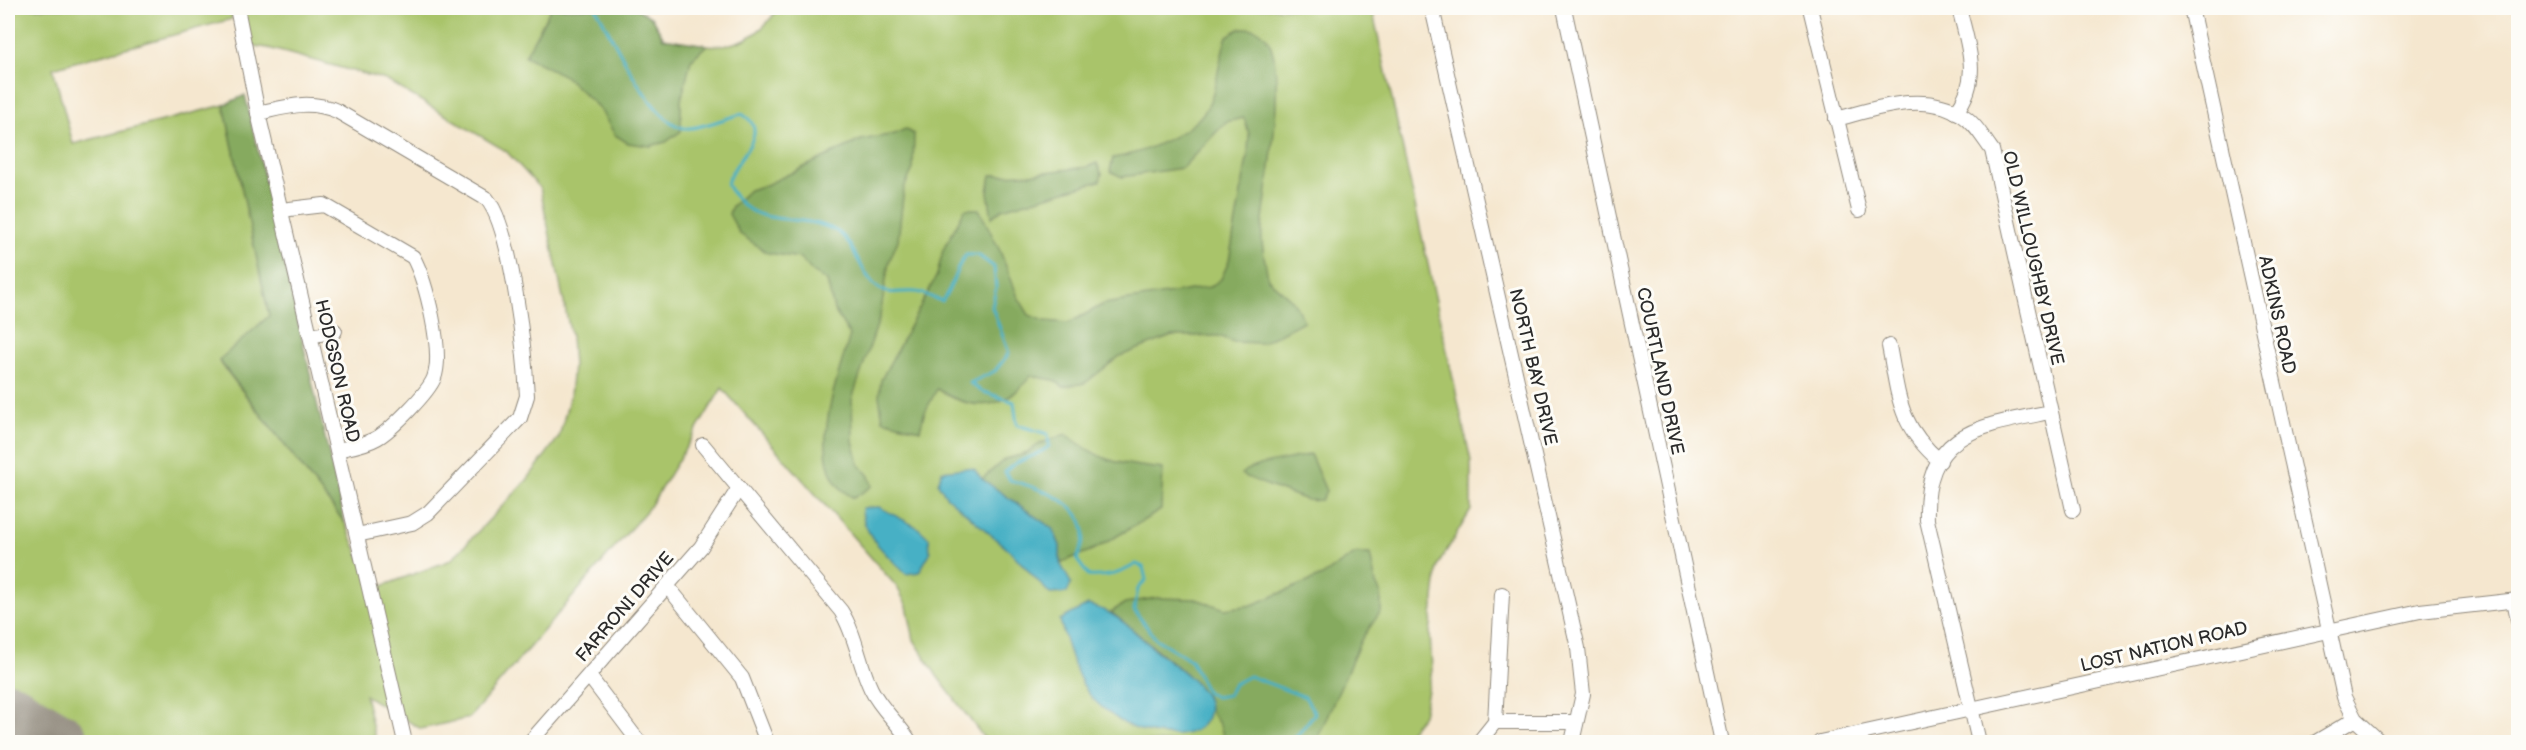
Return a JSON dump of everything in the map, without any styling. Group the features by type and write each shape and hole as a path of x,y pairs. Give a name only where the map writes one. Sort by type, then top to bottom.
{"street":[{"name":"HODGSON ROAD","path":"237,8 258,113 405,742"},
{"name":"NORTH BAY DRIVE","path":"1432,8 1578,648 1583,694 1576,735"},
{"name":"COURTLAND DRIVE","path":"1564,8 1722,742"},
{"path":"1810,8 1859,210"},
{"path":"1956,112 1971,87 1972,62 1959,8"},
{"name":"ADKINS ROAD","path":"2192,8 2344,697 2355,718"},
{"name":"OLD WILLOUGHBY DRIVE","path":"1836,119 1916,101 1943,106 1956,112 1976,129 1992,150 2073,510"},
{"path":"258,113 304,103 322,104 487,199 495,210 501,226 520,319 527,396 525,408 520,418 428,513 412,523 357,535"},
{"path":"281,210 324,205 412,257 418,267 432,321 437,364 433,381 381,435 367,443 337,450"},
{"path":"310,336 335,331"},
{"path":"1888,346 1909,428 1920,444 1940,461"},
{"path":"1979,742 1927,520 1926,494 1940,461 1957,439 1977,428 2050,412"},
{"path":"703,445 841,611 849,624 863,671 876,698 910,742"},
{"name":"FARRONI DRIVE","path":"530,742 668,587 706,539 739,488"},
{"path":"668,587 742,678 767,742"},
{"path":"1479,742 1496,722 1502,594"},
{"path":"2516,600 2518,620"},
{"name":"LOST NATION ROAD","path":"1820,742 2420,611 2516,600"},
{"path":"589,675 639,742"},
{"path":"2316,742 2355,718 2380,742"},
{"path":"1496,722 1576,735"}],"green space":[{"path":"8,8 231,8 232,19 53,68 73,144 224,105 269,316 219,361 345,523 374,589 451,560 527,480 559,437 570,396 573,366 571,336 540,188 506,151 386,80 268,48 247,45 241,8 636,8 652,18 664,38 713,45 742,41 755,34 778,8 1372,8 1471,461 1471,510 1438,565 1430,633 1432,670 1423,715 1401,742 987,742 937,676 914,640 907,606 897,587 722,388 651,505 469,718 421,729 365,695 376,742 95,742 8,691"},
{"path":"551,8 636,8 652,18 663,38 707,45 691,60 681,100 681,131 666,142 650,146 628,143 615,135 600,109 565,76 525,56"},
{"path":"1241,28 1253,29 1263,34 1271,48 1276,70 1274,127 1262,235 1268,279 1293,301 1304,321 1262,343 1234,342 1219,336 1172,336 1120,356 1085,383 1063,387 1054,380 1031,376 1021,388 999,402 975,404 963,402 937,389 924,414 920,430 883,420 879,396 881,380 937,275 943,250 965,209 979,209 1000,251 1018,297 1029,315 1044,321 1069,323 1104,304 1210,287 1221,279 1229,261 1248,153 1249,134 1244,118 1226,122 1182,168 1122,177 1110,171 1113,158 1138,152 1167,140 1180,133 1202,114 1212,96 1227,36"},
{"path":"245,95 345,523 219,360 269,316 224,105"},
{"path":"905,129 914,134 913,169 904,188 898,240 889,262 880,316 852,399 853,441 859,464 869,476 872,486 854,498 838,485 829,468 826,446 827,423 832,399 850,335 834,310 827,281 813,272 800,258 768,253 740,234 729,214 732,206 749,190 766,185 861,140 895,134"},
{"path":"1097,163 1102,174 1100,181 1002,209 992,217 988,192 991,175 1030,174 1087,167"},
{"path":"1066,434 1101,457 1163,469 1161,510 1097,548 1060,563 1060,546 1053,529 982,479 1005,459 1025,454 1041,443"},
{"path":"1310,454 1326,491 1321,500 1307,500 1241,474 1256,466"},
{"path":"1355,554 1370,554 1376,584 1381,594 1381,611 1361,640 1316,742 1225,742 1220,725 1210,711 1206,696 1183,671 1111,612 1125,603 1156,598 1196,599 1225,609 1252,605 1322,576"}],"water":[{"path":"974,469 982,479 1053,529 1060,546 1060,563 1071,583 1067,593 1050,594 1012,553 946,496 938,483 942,471"},
{"path":"879,507 917,527 929,538 930,553 919,572 906,574 871,536 863,518 862,508"},
{"path":"1088,605 1109,613 1126,624 1195,683 1205,695 1209,706 1207,717 1202,725 1185,734 1164,735 1143,731 1118,719 1093,699 1077,672 1060,620"}],"waterway":[{"path":"596,8 645,95 671,122 684,128 690,128 742,114 751,122 754,130 753,138 730,175 727,184 738,200 750,210 777,218 821,225 836,231 848,242 867,276 884,291 916,292 942,301 966,255 978,255 994,267 996,288 992,307 1009,353 995,371 970,383 981,391 1014,402 1017,425 1048,434 1049,446 1038,454 1010,467 1005,472 1010,480 1058,498 1077,514 1083,525 1084,537 1077,560 1089,576 1114,574 1136,564 1143,567 1146,580 1138,589 1134,610 1156,639 1191,660 1207,693 1216,697 1228,695 1234,684 1249,676 1305,697 1315,713 1292,742"}],"runway":[{"path":"8,712 59,742"}]}
